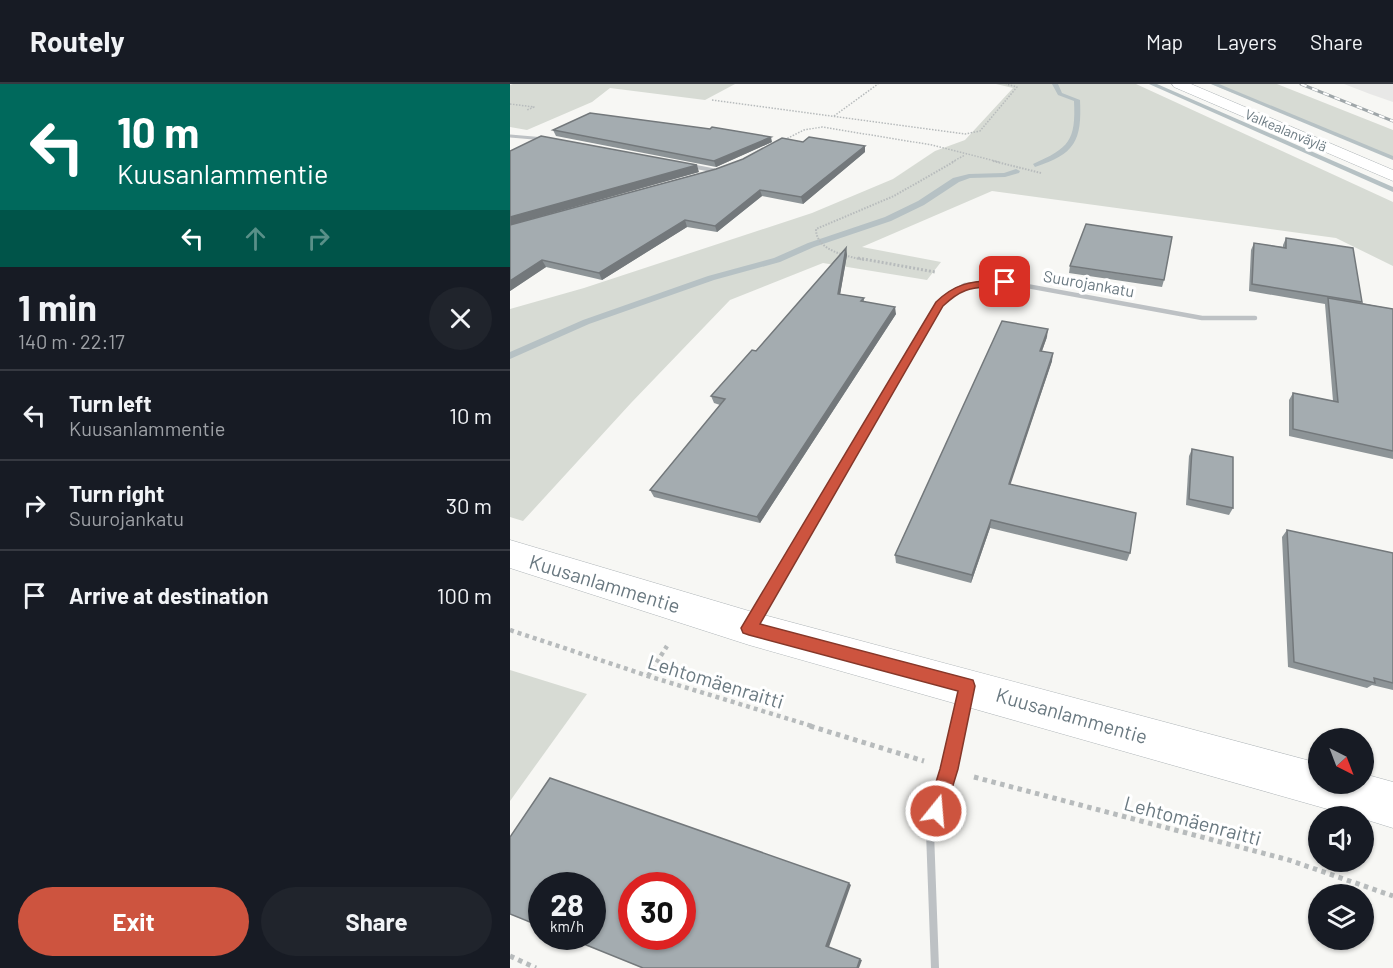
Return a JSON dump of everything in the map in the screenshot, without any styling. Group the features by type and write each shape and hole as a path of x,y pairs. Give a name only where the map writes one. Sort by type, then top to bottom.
{"street":[{"name":"Valkealanväylä","path":"1179,84 1393,176"},
{"path":"510,136 528,135 550,140"},
{"path":"705,174 717,171 780,143"},
{"path":"684,164 717,171"},
{"name":"Suurojankatu","path":"965,285 1005,282 1202,318 1255,318"},
{"path":"749,628 939,304 951,293 965,285"},
{"name":"Kuusanlammentie","path":"510,554 749,628 967,686 1393,805"},
{"path":"935,968 930,832 949,769 967,686"}],"path":[{"path":"834,117 878,84"},
{"path":"712,100 965,134 980,131 1017,87 1006,84"},
{"path":"780,143 804,130 822,127 932,145 1041,172"},
{"path":"965,154 894,196 816,229 816,236 825,248 861,259 939,272 965,285"},
{"name":"Lehtomäenraitti","path":"510,630 648,676 915,758"},
{"path":"648,676 667,646"},
{"name":"Lehtomäenraitti","path":"983,780 1289,861 1393,896"},
{"path":"510,956 536,968"}],"shaded area":[{"path":"735,84 705,100 610,88 592,102 527,130 510,127 510,85"},
{"path":"996,84 1136,84 1393,202 1393,266 1336,238 992,191 862,247 941,262 927,280 823,263 730,300 631,403 523,521 510,517 510,309 584,288 812,213 893,179 935,151 965,140 1013,88"},
{"path":"1211,84 1277,84 1393,130 1393,157"},
{"path":"1344,84 1393,84 1393,102 1370,94"},
{"path":"510,670 587,694 510,801"}],"building":[{"path":"590,113 710,129 712,127 771,137 714,161 553,130"},
{"path":"541,136 697,165 510,217 510,151"},
{"path":"809,137 865,146 801,197 760,190 715,226 685,220 599,273 542,260 510,281 510,225 716,169 743,159 782,138 803,142"},
{"path":"1086,224 1172,237 1164,280 1070,266"},
{"path":"1286,238 1353,248 1362,302 1252,284 1254,243 1286,248"},
{"path":"846,248 838,294 864,298 861,301 895,307 757,517 650,490 725,399 711,396 752,350 756,351"},
{"path":"1328,298 1393,309 1393,451 1293,429 1293,393 1338,402"},
{"path":"1002,321 1048,329 1040,351 1053,353 1009,484 1136,513 1130,553 991,520 972,575 895,555"},
{"path":"1192,449 1233,457 1233,508 1189,499"},
{"path":"1287,530 1393,553 1393,683 1374,678 1375,683 1294,662"},
{"path":"550,778 849,883 826,946 860,959 857,968 643,968 599,950 606,950 606,872 528,872 528,921 510,914 510,837"}],"waterway":[{"path":"1035,165 1067,149 1076,136 1077,100 1060,94 1055,84"},
{"path":"1152,84 1393,190"},
{"path":"1214,84 1393,158"},
{"path":"510,356 586,322 711,278 777,260 811,245 888,219 921,203 956,180 969,176 1005,175 1016,171"}],"railway":[{"path":"1301,84 1393,121"}],"route":[{"path":"936,811 949,769 967,686 749,628 939,304 951,293 965,285 1005,282"}]}
